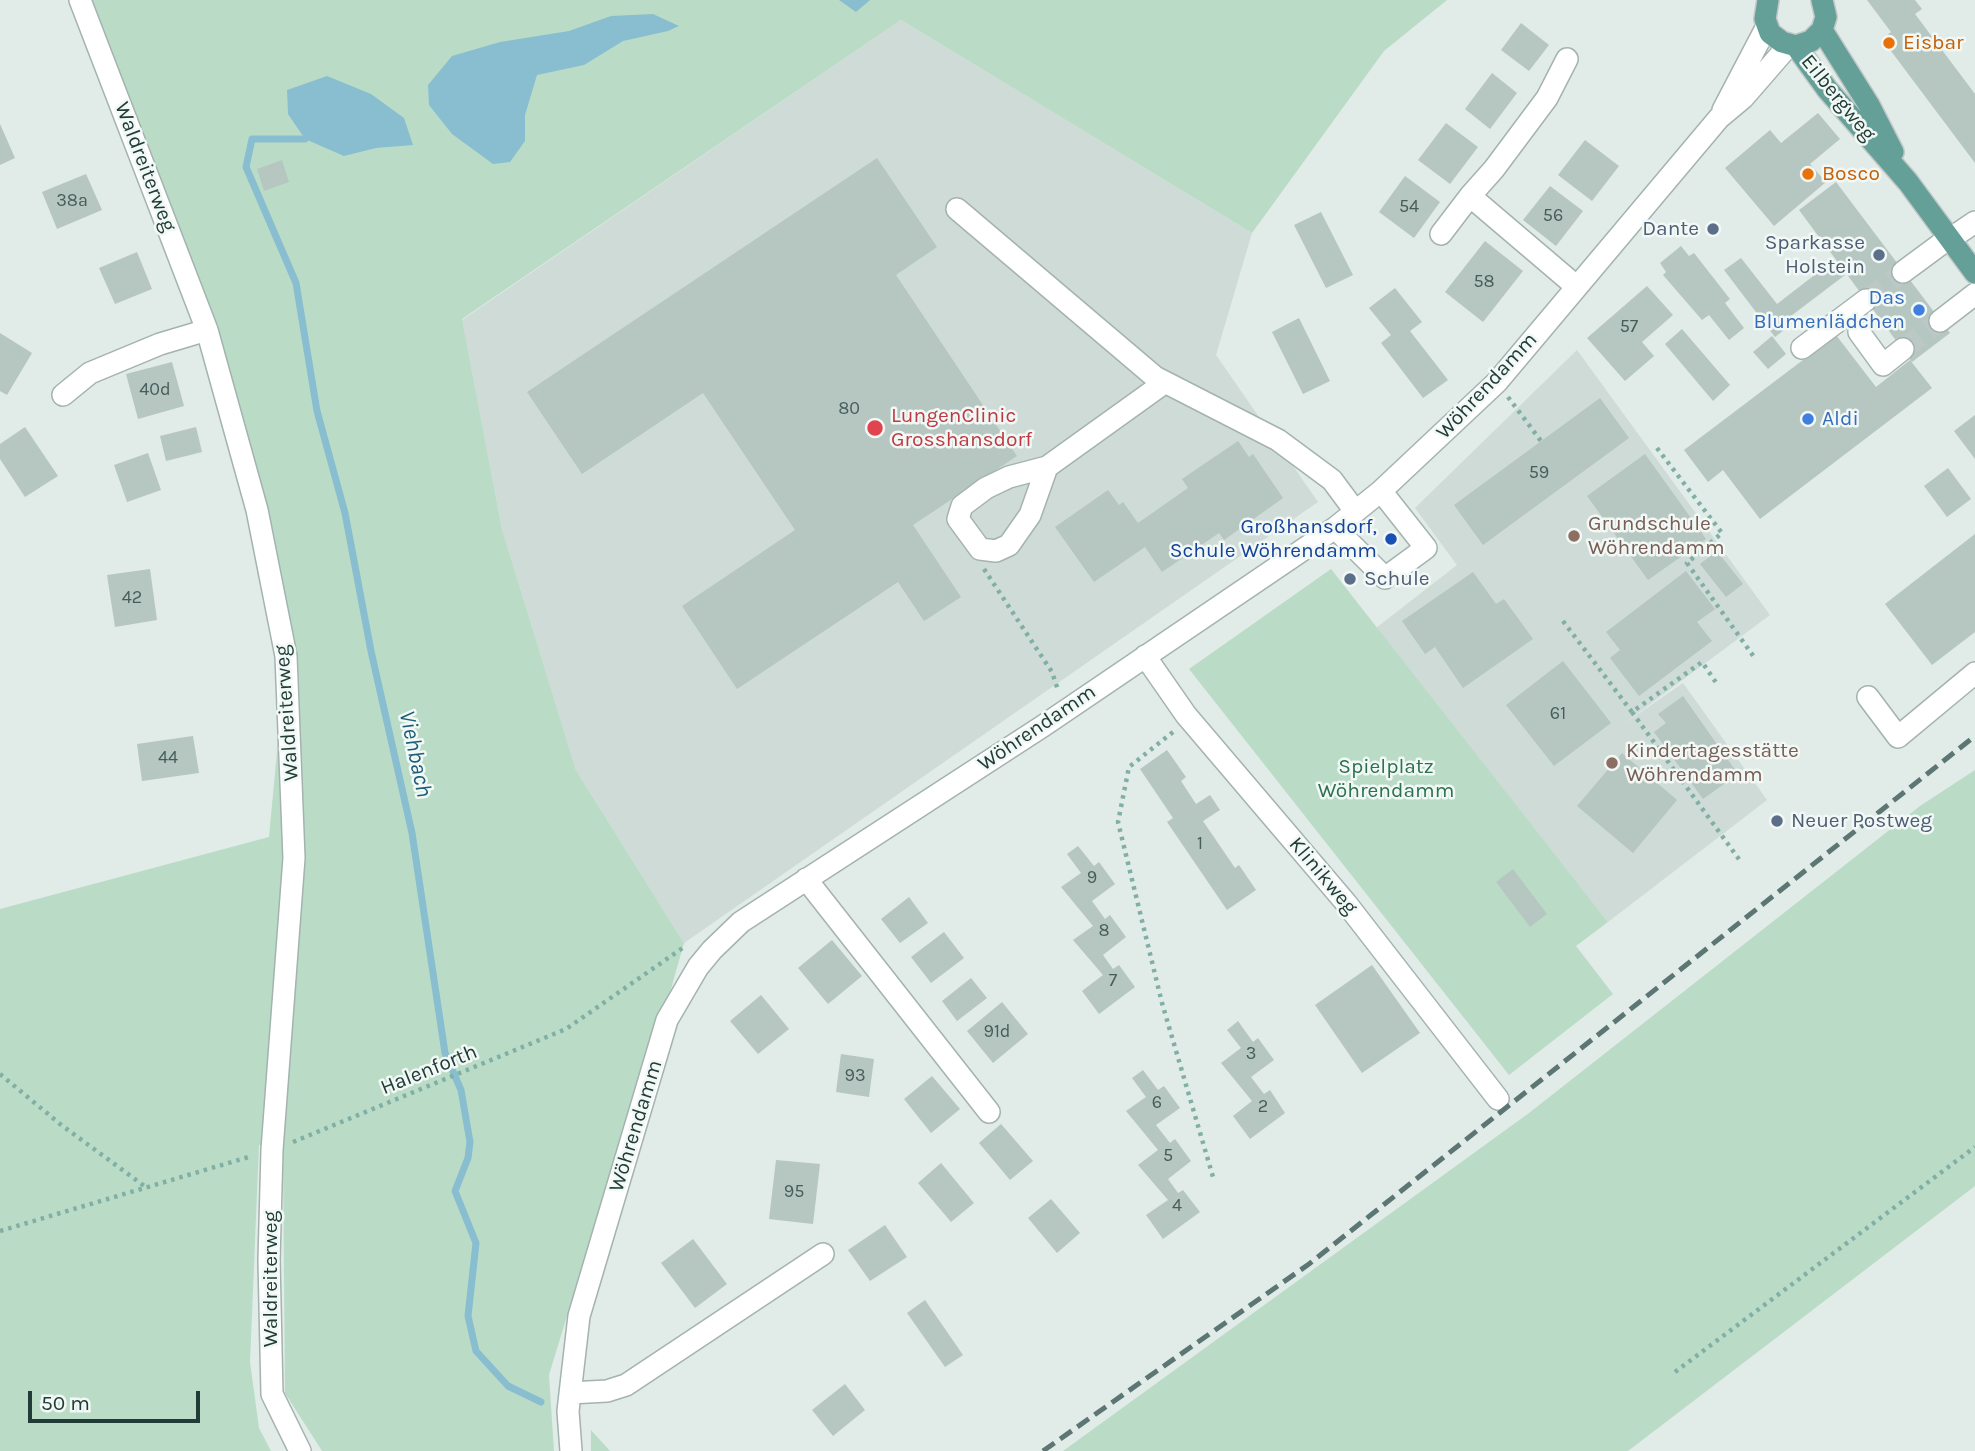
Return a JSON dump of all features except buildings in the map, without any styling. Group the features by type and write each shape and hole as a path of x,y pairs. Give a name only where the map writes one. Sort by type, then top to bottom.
{"main road":[{"name":"Wöhrendamm","path":"1767,26 1765,13 1768,0"},
{"path":"1822,0 1826,17 1822,30"},
{"path":"1767,26 1775,38 1793,45"},
{"name":"Wöhrendamm","path":"1793,45 1811,41 1822,30"},
{"name":"Eilbergweg","path":"1822,30 1869,105 1908,182"},
{"name":"Eilbergweg","path":"1793,45 1827,89 1908,182 1975,273"}],"street":[{"name":"Waldreiterweg","path":"80,0 207,330 257,510 286,656 294,858 272,1150 272,1394 300,1451"},
{"name":"Wöhrendamm","path":"1719,118 1767,26"},
{"name":"Wöhrendamm","path":"571,1451 568,1411 579,1316 667,1020 712,950 741,922 1065,710 1335,528 1381,491 1497,382 1719,118 1743,98 1793,45"},
{"path":"1441,234 1547,98 1567,59"},
{"path":"1470,196 1577,287"},
{"path":"957,209 1164,383 1278,440 1332,480 1355,512"},
{"path":"1903,272 1975,222"},
{"path":"1940,321 1975,293"},
{"path":"1802,348 1866,300"},
{"path":"63,395 90,373 160,345 207,330"},
{"path":"1859,332 1883,365 1903,349"},
{"path":"1047,467 1164,383"},
{"path":"1335,528 1385,578 1426,548 1381,491"},
{"name":"Klinikweg","path":"1145,656 1191,719 1346,903 1498,1099"},
{"path":"1868,697 1898,737 1975,673"},
{"path":"806,879 989,1112"},
{"path":"570,1393 607,1391 626,1385 824,1254"}],"path":[{"path":"1497,382 1541,441"},
{"path":"1657,448 1722,533 1688,563 1754,657"},
{"path":"979,561 1052,672 1065,710"},
{"path":"1563,621 1741,862"},
{"path":"1632,712 1702,662 1717,684"},
{"path":"1191,719 1129,767 1118,822 1162,1003 1213,1177"},
{"name":"Halenforth","path":"0,1231 272,1150 452,1079 566,1029 688,944"},
{"path":"0,1074 60,1124 148,1189"},
{"path":"1675,1372 1975,1147"}],"shaded area":[{"name":"LungenClinic Grosshansdorf","path":"901,20 1252,233 1216,355 1318,502 684,943 576,770 502,529 462,320"},
{"name":"Grundschule Wöhrendamm","path":"1577,350 1770,615 1622,725 1683,683 1767,800 1608,922 1376,628 1457,565 1415,508"}],"green space":[{"path":"79,0 1447,0 1384,51 1252,233 901,20 462,319 502,529 576,770 684,943 671,989 652,1037 549,1375 554,1451 322,1451 285,1393 283,1157 259,1145 250,1362 259,1428 271,1451 0,1451 0,909 269,837 286,656 207,330"},
{"name":"Spielplatz Wöhrendamm","path":"1331,569 1608,922 1576,946 1613,994 1509,1075 1189,669"},
{"path":"1975,770 1975,1186 1628,1451 1063,1451 1529,1113 1920,806"},
{"path":"591,1430 610,1451 591,1451"}],"water":[{"path":"839,0 870,0 856,12"},
{"path":"653,14 679,26 623,41 584,65 537,75 525,115 525,141 510,162 493,164 452,134 429,105 428,85 452,56 500,42 569,31 611,16"},
{"path":"327,76 371,94 404,118 413,145 376,148 344,156 305,139 288,114 287,90"}],"waterway":[{"name":"Viehbach","path":"305,139 252,139 246,167 296,283 317,411 345,513 371,651 412,833 445,1053 461,1090 470,1142 468,1158 455,1191 476,1243 468,1316 476,1351 508,1386 541,1402"}],"tunnel":[{"path":"1866,300 1903,272"},
{"path":"1903,349 1940,321"}],"railway":[{"path":"1043,1451 1309,1264 1975,736"}],"place":[{"name":"Eisbar","path":"1889,43"},
{"name":"Bosco","path":"1808,174"},
{"name":"Dante","path":"1713,229"},
{"name":"Sparkasse Holstein","path":"1879,255"},
{"name":"Das Blumenlädchen","path":"1919,310"},
{"name":"Aldi","path":"1808,419"},
{"name":"LungenClinic Grosshansdorf","path":"875,428"},
{"name":"Grundschule Wöhrendamm","path":"1574,536"},
{"name":"Großhansdorf, Schule Wöhrendamm","path":"1391,539"},
{"name":"Schule","path":"1350,579"},
{"name":"Kindertagesstätte Wöhrendamm","path":"1612,763"},
{"name":"Neuer Postweg","path":"1777,821"}]}
